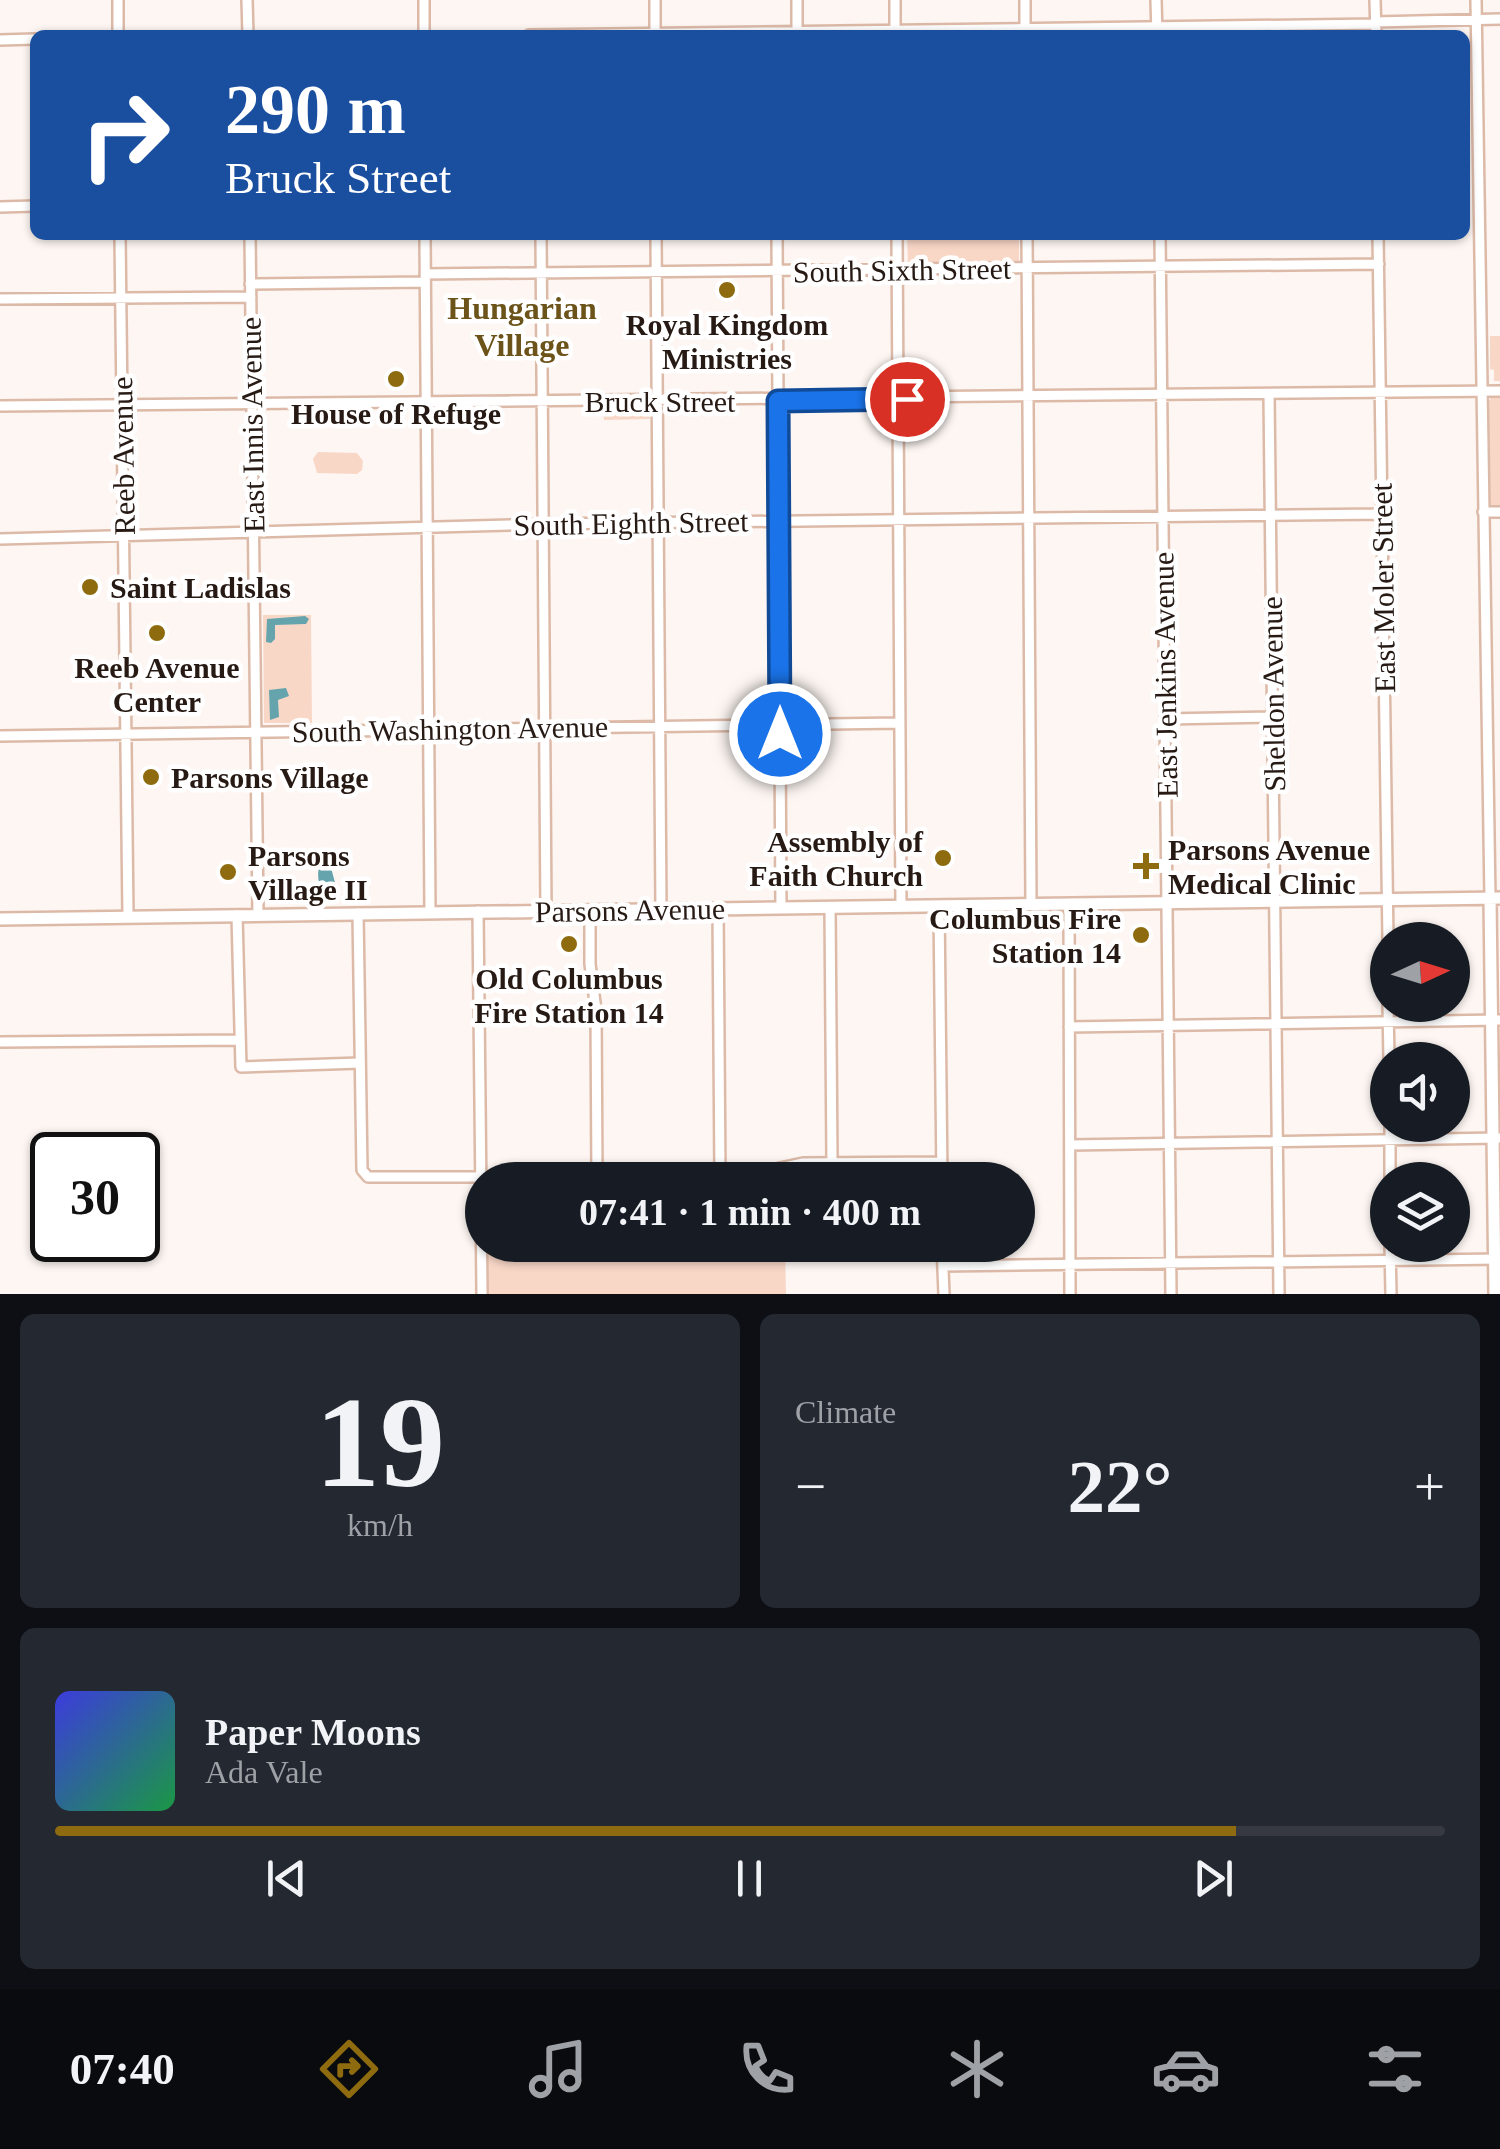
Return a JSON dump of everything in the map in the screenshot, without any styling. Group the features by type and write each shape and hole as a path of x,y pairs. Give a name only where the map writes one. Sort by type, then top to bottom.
{"main road":[{"name":"Parsons Avenue","path":"0,919 1495,898"},
{"path":"1495,898 1495,1294"}],"street":[{"path":"118,0 118,30"},
{"path":"247,0 248,30"},
{"path":"424,0 424,30"},
{"path":"655,0 655,30"},
{"path":"797,0 797,30"},
{"path":"895,0 895,30"},
{"path":"1024,0 1025,30"},
{"path":"1156,0 1157,30"},
{"path":"1375,0 1376,27"},
{"path":"1476,0 1487,718 1495,898"},
{"path":"1212,30 1376,27 1500,19"},
{"path":"0,40 30,39"},
{"path":"0,207 30,206"},
{"name":"Reeb Avenue","path":"120,240 128,916"},
{"name":"East Innis Avenue","path":"250,240 258,915"},
{"path":"425,240 430,912"},
{"path":"541,240 546,911"},
{"path":"656,240 661,910"},
{"path":"777,240 781,908"},
{"path":"897,240 901,906"},
{"path":"1027,240 1031,904"},
{"name":"East Jenkins Avenue","path":"1160,240 1171,1294"},
{"name":"East Moler Street","path":"1378,240 1388,922"},
{"name":"South Sixth Street","path":"250,284 541,274 1379,264"},
{"path":"0,299 250,297"},
{"name":"Bruck Street","path":"0,406 1500,391"},
{"name":"Sheldon Avenue","path":"1269,394 1279,1294"},
{"path":"1483,512 1500,512"},
{"name":"South Eighth Street","path":"0,539 426,526 1382,514"},
{"path":"1165,719 1273,718"},
{"path":"1487,718 1500,718"},
{"name":"South Washington Avenue","path":"0,736 780,724 899,726"},
{"path":"1069,904 1070,1294"},
{"path":"939,906 942,1162"},
{"path":"830,907 832,1162"},
{"path":"718,909 720,1162"},
{"path":"590,910 590,964 596,1010 597,1162"},
{"path":"478,912 481,1162"},
{"path":"358,913 362,1170 365,1175 465,1178"},
{"path":"237,915 241,1066 360,1063"},
{"path":"1069,1027 1496,1020"},
{"path":"1388,1024 1388,1042"},
{"path":"0,1042 240,1040"},
{"path":"1470,1138 1496,1138"},
{"path":"1070,1145 1370,1140"},
{"path":"1470,1260 1497,1259"},
{"path":"942,1266 1370,1261"},
{"path":"482,1262 482,1294"},
{"path":"942,1262 944,1294"},
{"path":"1390,1262 1391,1294"}],"shaded area":[{"path":"907,240 1019,240 1019,263 908,265"},
{"path":"1490,336 1500,336 1500,381 1494,381 1494,370 1490,369"},
{"path":"1491,398 1500,398 1500,508 1491,506 1488,500 1486,405"},
{"path":"649,408 650,419 604,420 603,409"},
{"path":"318,452 357,453 363,461 362,470 357,474 317,473 313,459"},
{"path":"263,615 311,615 312,723 264,723"},
{"path":"487,1262 785,1262 786,1294 488,1294"}],"water":[{"path":"267,619 309,619 306,624 275,625 275,639 266,642"},
{"path":"286,688 289,696 278,700 279,717 270,720 269,690"},
{"path":"325,858 329,860 338,894 333,900 325,898 319,883 319,867"}],"place":[{"name":"Royal Kingdom Ministries","path":"727,290"},
{"name":"House of Refuge","path":"396,379"},
{"name":"Saint Ladislas","path":"90,587"},
{"name":"Reeb Avenue Center","path":"157,633"},
{"name":"Parsons Village","path":"151,777"},
{"name":"Assembly of Faith Church","path":"943,858"},
{"name":"Parsons Avenue Medical Clinic","path":"1146,866"},
{"name":"Parsons Village II","path":"228,872"},
{"name":"Columbus Fire Station 14","path":"1141,935"},
{"name":"Old Columbus Fire Station 14","path":"569,944"}],"district":[{"name":"Hungarian Village","path":"522,326"}],"route":[{"path":"780,734 778,401 907,399"}]}
